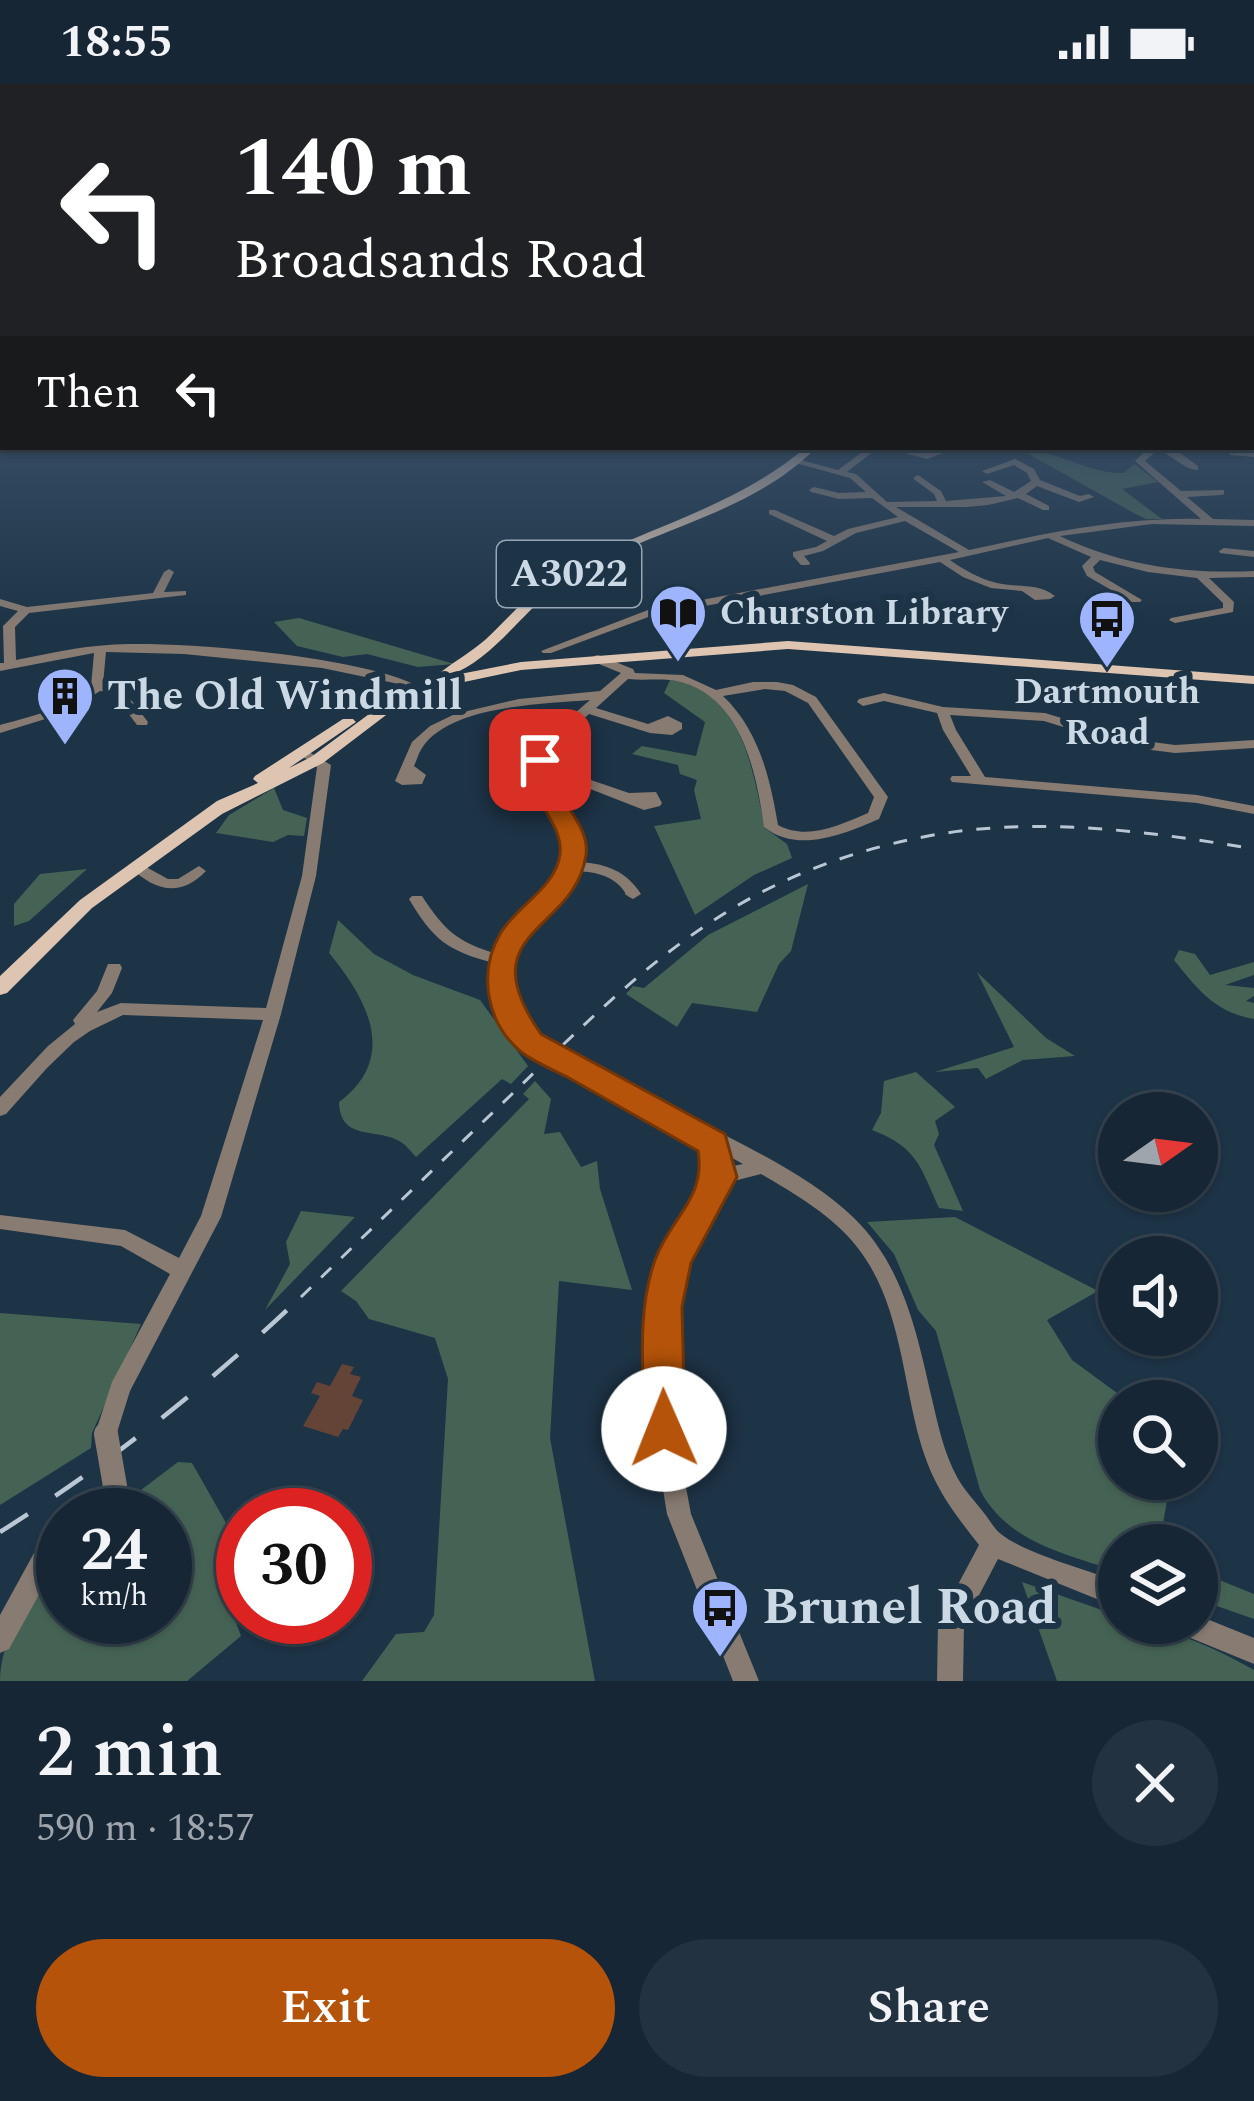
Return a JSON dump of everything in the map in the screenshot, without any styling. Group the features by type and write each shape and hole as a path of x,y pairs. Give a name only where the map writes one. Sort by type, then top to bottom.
{"main road":[{"name":"A3022","path":"0,988 86,904 217,810 419,688 467,671 521,609 560,579 664,533 770,477"},
{"path":"467,671 640,654 808,645 1254,680"}],"street":[{"path":"854,477 885,505 969,554"},
{"path":"988,477 1046,508"},
{"path":"1034,477 1036,482 1079,499 1089,497"},
{"path":"1159,477 1210,522"},
{"path":"924,479 942,502"},
{"path":"885,505 962,503 1016,495 1036,482"},
{"path":"814,490 839,496 874,495"},
{"path":"1181,494 1220,492"},
{"path":"962,503 975,518"},
{"path":"772,512 834,540"},
{"path":"798,556 905,518"},
{"path":"547,651 648,613 942,560 1049,535 1119,524 1254,523"},
{"path":"869,527 880,536"},
{"path":"1049,535 1096,558 1199,574 1254,574"},
{"path":"1224,550 1254,554"},
{"path":"1153,552 1155,569"},
{"path":"1096,558 1088,566 1090,574 1136,600"},
{"path":"942,560 966,577 1028,591"},
{"path":"158,595 170,572"},
{"path":"1175,620 1229,610 1228,602 1199,574"},
{"path":"0,602 26,610 182,593"},
{"path":"26,610 9,626 5,666 100,650 303,662 419,688"},
{"path":"97,687 100,650"},
{"path":"640,654 642,660 628,674 544,747 538,776 572,840 572,866 514,934 502,960 502,990 518,1029 530,1042 836,1212 878,1259 896,1298 945,1479 994,1543 1098,1586"},
{"path":"598,659 628,674 684,679 715,694 757,750 771,827 779,834 789,838 828,831 874,816 881,797 812,700 800,691 766,683 715,694"},
{"path":"1,726 62,712 97,687 117,690 142,722"},
{"path":"407,767 423,738 469,712 601,695"},
{"path":"863,702 884,697 943,711 1045,717 1129,742 1175,749 1254,744"},
{"path":"586,709 650,728"},
{"path":"943,711 946,728 970,756 980,781"},
{"path":"114,1488 106,1434 120,1389 212,1217 273,1014 314,854 324,765 310,755"},
{"path":"538,776 582,781 628,797"},
{"path":"957,779 1197,799 1254,810"},
{"path":"572,866 597,866 630,886 633,894"},
{"path":"137,867 149,879 168,886 188,882 199,871"},
{"path":"417,899 431,925 456,948 502,960"},
{"path":"0,1109 104,993 115,968"},
{"path":"104,993 121,1009"},
{"path":"74,1028 121,1009 273,1014"},
{"path":"713,1143 720,1177 673,1262 663,1307 664,1429 679,1514 746,1681"},
{"path":"720,1177 760,1167"},
{"path":"3,1222 125,1238 183,1271"},
{"path":"950,1681 951,1622 994,1543"},
{"path":"0,1640 36,1575"},
{"path":"1218,1636 1254,1651"}],"green space":[{"path":"1069,477 1151,477 1158,482 1122,489 1162,519 1146,519"},
{"path":"299,618 454,664 418,667 367,654 343,657 297,646 274,622"},
{"path":"670,680 695,687 729,716 749,759 765,828 787,844 792,858 754,875 695,915 654,826 701,819 694,790 697,780 680,774 678,765 632,754 642,746 696,756 705,722 664,693"},
{"path":"274,788 283,810 307,818 304,836 288,835 273,842 216,833 229,815"},
{"path":"87,869 29,921 14,926 14,904 40,874"},
{"path":"808,884 791,951 779,964 757,1012 692,1003 677,1027 626,994 633,986 644,988 708,935"},
{"path":"338,920 374,954 413,975 480,1000 528,1066 511,1084 502,1079 416,1157 391,1138 353,1128 341,1115 339,1102 368,1067 372,1048 371,1029 356,990 329,953"},
{"path":"1179,950 1195,954 1210,975 1254,962 1254,975 1225,985 1254,988 1254,996 1246,1001 1254,1003 1254,1019 1208,998 1174,960"},
{"path":"977,972 1046,1038 1075,1056 1023,1060 986,1079 978,1068 935,1072 1014,1047"},
{"path":"916,1072 955,1107 935,1121 939,1134 934,1145 963,1211 939,1208 908,1151 872,1130 881,1113 884,1081"},
{"path":"535,1081 551,1099 544,1134 560,1132 581,1167 597,1161 600,1189 632,1290 559,1281 550,1438 595,1681 362,1681 396,1634 424,1632 434,1615 448,1379 435,1338 369,1319 341,1291 529,1099 523,1094"},
{"path":"301,1211 355,1217 265,1310 290,1264 286,1242"},
{"path":"955,1217 1098,1291 1047,1320 1072,1360 1099,1380 1098,1500 1167,1500 1163,1524 1098,1524 1098,1565 1040,1544 1006,1523 980,1490 936,1331 918,1310 894,1254 867,1222"},
{"path":"0,1313 141,1324 92,1433 91,1448 0,1505"},
{"path":"178,1462 192,1463 216,1505 216,1644 231,1644 187,1681 0,1681 5,1648 36,1587 36,1644 192,1644 192,1488 144,1488"},
{"path":"1218,1579 1254,1594 1254,1619 1218,1606"},
{"path":"1022,1582 1098,1609 1098,1644 1201,1644 1254,1670 1254,1681 1057,1681"}],"building":[{"path":"342,1364 354,1367 350,1374 361,1377 352,1396 363,1400 348,1430 343,1429 338,1437 303,1426 320,1396 311,1393 317,1382 330,1386"}],"railway":[{"path":"301,1297 559,1048 651,966 748,900 801,874 861,852 928,836 1010,827 1133,832 1254,849"},
{"path":"0,1532 158,1421 304,1294"}],"place":[{"name":"Churston Library","path":"678,664"},
{"name":"Dartmouth Road","path":"1107,670"},
{"name":"The Old Windmill","path":"65,747"},
{"name":"Brunel Road","path":"720,1659"}],"route":[{"path":"540,760 538,776 545,797 572,840 572,866 541,908 514,934 502,960 502,990 509,1012 530,1042 713,1143 720,1177 673,1262 663,1307 664,1429"}]}
